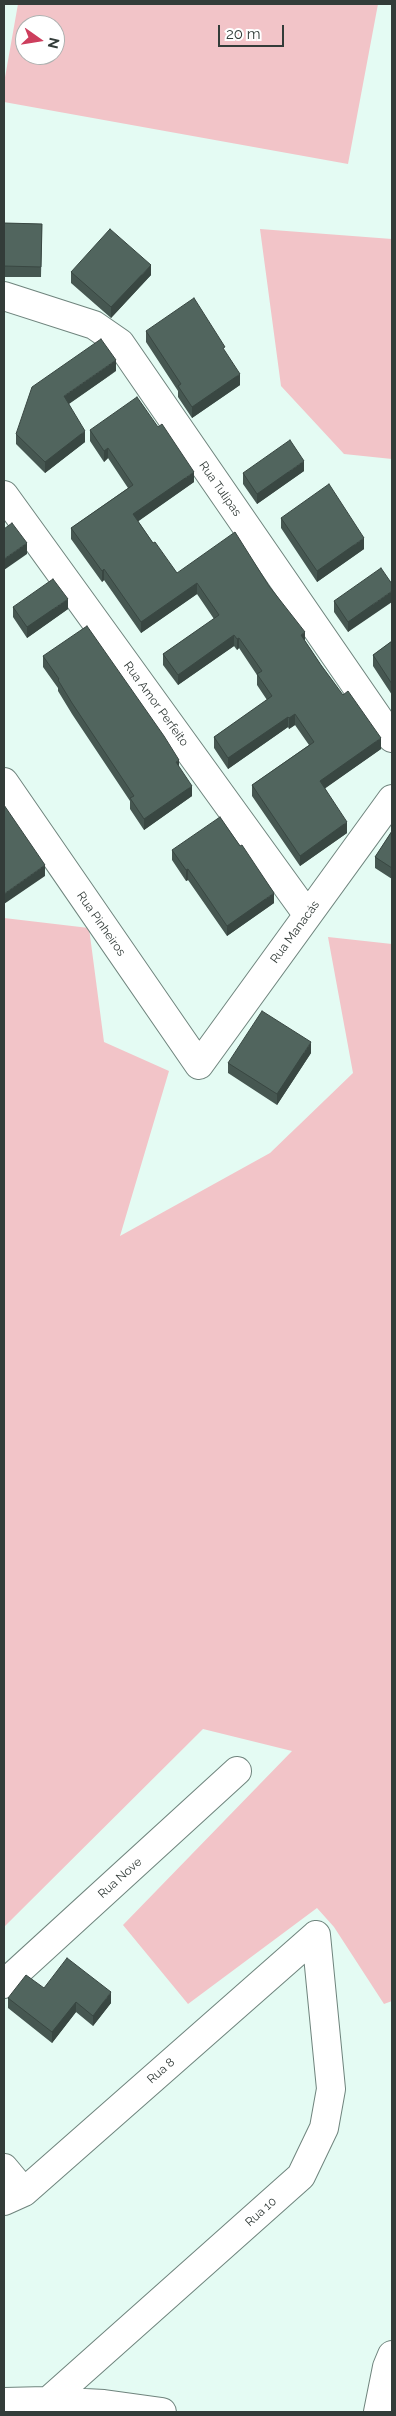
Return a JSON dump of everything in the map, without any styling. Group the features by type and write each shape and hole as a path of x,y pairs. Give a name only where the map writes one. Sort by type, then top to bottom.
{"street":[{"name":"Rua Tulipas","path":"4,296 94,325 120,343 392,738"},
{"name":"Rua Amor Perfeito","path":"4,495 307,914"},
{"name":"Rua Pinheiros","path":"4,782 199,1065"},
{"name":"Rua Manacás","path":"199,1065 392,799"},
{"name":"Rua Nove","path":"4,1984 237,1771"},
{"name":"Rua 8","path":"14,2197 316,1935"},
{"name":"Rua 10","path":"42,2407 301,2176 324,2128 331,2089 316,1935"},
{"path":"4,2168 14,2197"},
{"path":"378,2412 387,2367 392,2355"},
{"path":"4,2402 42,2407 104,2404 162,2412"}],"shaded area":[{"path":"18,4 378,4 348,164 4,102 4,83 15,21 15,65 65,65 65,15 16,15"},
{"path":"260,229 392,239 392,459 344,454 281,386"},
{"path":"4,918 89,928 104,1042 169,1071 120,1236 270,1153 353,1073 328,937 392,944 392,2001 384,2004 334,1927 317,1908 188,2004 123,1925 292,1751 203,1729 4,1927"}],"building":[{"path":"4,223 42,224 41,267 4,266"},
{"path":"110,229 151,265 111,307 71,272"},
{"path":"194,298 240,374 192,407 178,386 181,384 146,331"},
{"path":"101,339 116,360 64,396 85,431 45,462 16,434 32,387"},
{"path":"137,397 158,427 162,424 194,472 133,514 153,543 155,542 177,573 235,532 269,586 305,632 301,635 321,665 343,695 348,691 381,738 320,781 347,822 300,856 252,785 314,742 295,714 228,758 214,737 272,696 257,674 262,671 239,638 237,639 234,635 178,675 163,654 219,615 197,583 141,622 104,569 102,571 71,528 133,485 108,448 104,451 90,430"},
{"path":"290,440 304,461 257,494 243,473"},
{"path":"329,484 364,538 317,571 281,518"},
{"path":"12,523 27,543 4,559 4,529"},
{"path":"381,568 392,584 392,591 348,622 334,601"},
{"path":"53,579 68,599 27,627 13,607"},
{"path":"87,626 164,736 179,760 176,762 192,786 144,819 130,798 134,796 43,656"},
{"path":"392,641 392,684 373,655"},
{"path":"4,805 45,865 4,894"},
{"path":"220,817 240,846 242,845 274,893 227,926 188,869 186,870 172,850"},
{"path":"392,831 392,868 375,857"},
{"path":"262,1011 311,1042 277,1094 228,1063"},
{"path":"67,1958 111,1992 93,2016 76,2002 52,2032 8,1998 26,1975 44,1988"}]}
